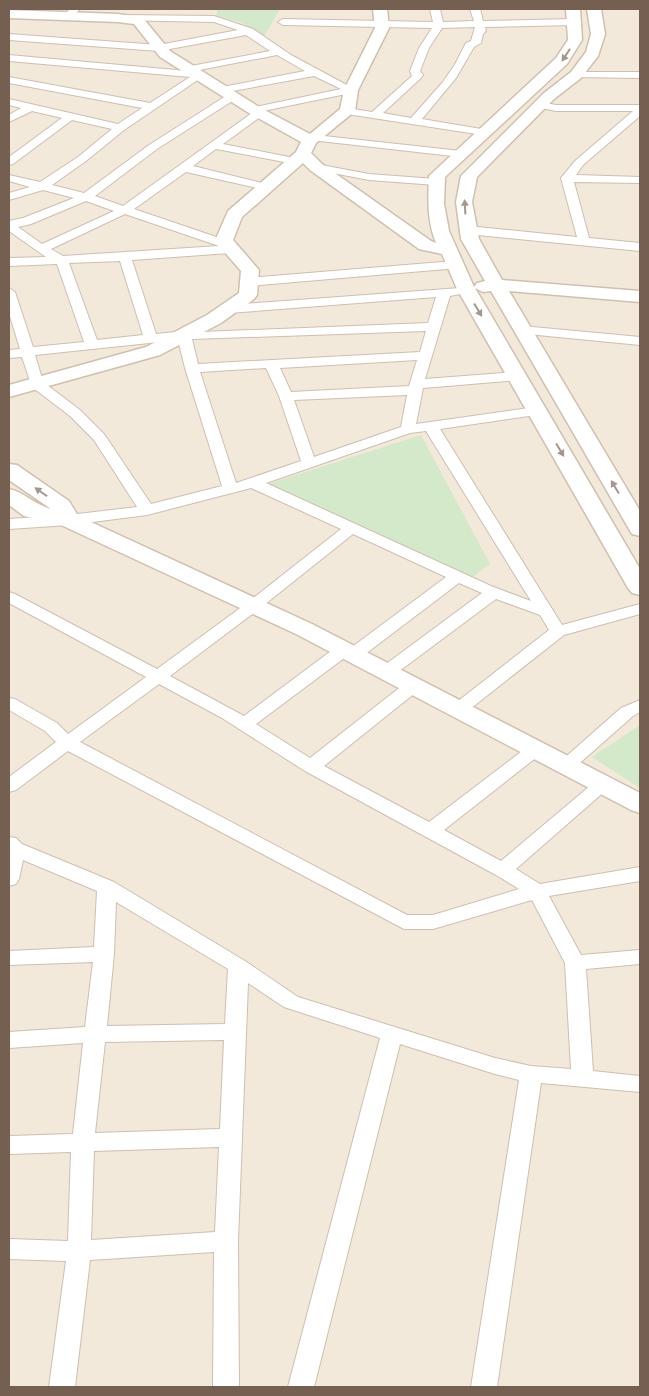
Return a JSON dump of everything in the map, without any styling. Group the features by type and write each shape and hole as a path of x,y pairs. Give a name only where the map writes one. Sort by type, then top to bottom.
{"street":[{"path":"279,52 276,33 290,9"},
{"path":"434,9 439,25"},
{"path":"414,121 441,92 464,60 470,45 476,43 478,32 482,31 475,9"},
{"path":"594,9 598,34 593,54 576,75 540,104 469,176 464,202 470,239 640,529"},
{"path":"14,13 215,14 250,31"},
{"path":"121,13 138,21 165,54 256,111 306,148 316,167 425,245 452,258"},
{"path":"9,37 159,48 250,31 276,33 381,16 439,25 481,24 574,15 575,40 562,61 437,176 436,204 440,231 466,289 518,376 536,412 593,504 640,588"},
{"path":"9,391 153,351 229,309 248,296 250,270 224,241 234,215 347,111 351,90 382,28 381,16"},
{"path":"375,115 416,78 418,75 415,71 424,48 439,25"},
{"path":"9,58 195,72 279,52 351,90"},
{"path":"9,197 41,187 82,159 120,128 152,107 195,72"},
{"path":"9,226 27,221 86,197 228,93 317,72"},
{"path":"576,75 640,75"},
{"path":"9,80 152,107"},
{"path":"41,249 125,210 215,146 256,111 351,90"},
{"path":"9,102 120,128"},
{"path":"540,104 556,108 640,109"},
{"path":"9,119 30,107"},
{"path":"567,178 579,163 640,109"},
{"path":"347,111 483,132"},
{"path":"9,162 72,116"},
{"path":"215,146 461,154"},
{"path":"316,167 369,176 436,182"},
{"path":"185,168 266,187"},
{"path":"9,178 86,197 229,247"},
{"path":"567,178 640,180"},
{"path":"567,178 584,242"},
{"path":"391,219 440,231 468,230 640,247"},
{"path":"9,226 41,249 62,260 92,345"},
{"path":"9,262 125,257 229,247"},
{"path":"125,257 151,339"},
{"path":"249,282 452,258"},
{"path":"229,309 444,293 496,284 640,296"},
{"path":"9,292 37,384 75,413 99,437 147,510"},
{"path":"408,429 416,387 444,293"},
{"path":"9,354 184,335 201,336 434,327"},
{"path":"522,330 640,341"},
{"path":"184,335 192,368 230,490"},
{"path":"192,368 425,356"},
{"path":"271,364 286,396 309,464"},
{"path":"286,396 416,387 518,376"},
{"path":"9,524 69,520 147,510 253,483 408,429 536,412"},
{"path":"430,425 558,631"},
{"path":"9,470 61,506 69,520"},
{"path":"253,483 457,577 546,612"},
{"path":"9,494 32,511 69,520 388,671 640,804"},
{"path":"9,786 155,676 253,606 350,529"},
{"path":"245,724 457,577"},
{"path":"388,671 494,592"},
{"path":"9,597 245,724 311,766 503,870 537,891 575,964 582,1078"},
{"path":"459,709 558,631 640,609"},
{"path":"311,766 414,685"},
{"path":"9,703 51,727 67,743 404,922 433,922 537,891 640,874"},
{"path":"567,765 627,712 640,705"},
{"path":"430,831 536,749"},
{"path":"503,870 604,784"},
{"path":"9,878 12,846 107,887 238,966 291,1002 495,1066 531,1074 640,1084"},
{"path":"62,1387 79,1251 83,1144 104,954 107,887"},
{"path":"9,958 104,954"},
{"path":"575,964 639,960"},
{"path":"226,1387 226,1242 238,966"},
{"path":"9,1040 96,1034 234,1032"},
{"path":"301,1387 392,1035"},
{"path":"484,1387 531,1074"},
{"path":"9,1145 230,1138"},
{"path":"9,1249 79,1251 226,1242"}],"shaded area":[{"path":"9,9 640,9 640,1387 9,1387"}],"green space":[{"path":"218,9 280,9 264,36 240,22 216,16"},
{"path":"421,435 490,564 470,579 268,484"},
{"path":"640,725 640,788 592,757"}]}
